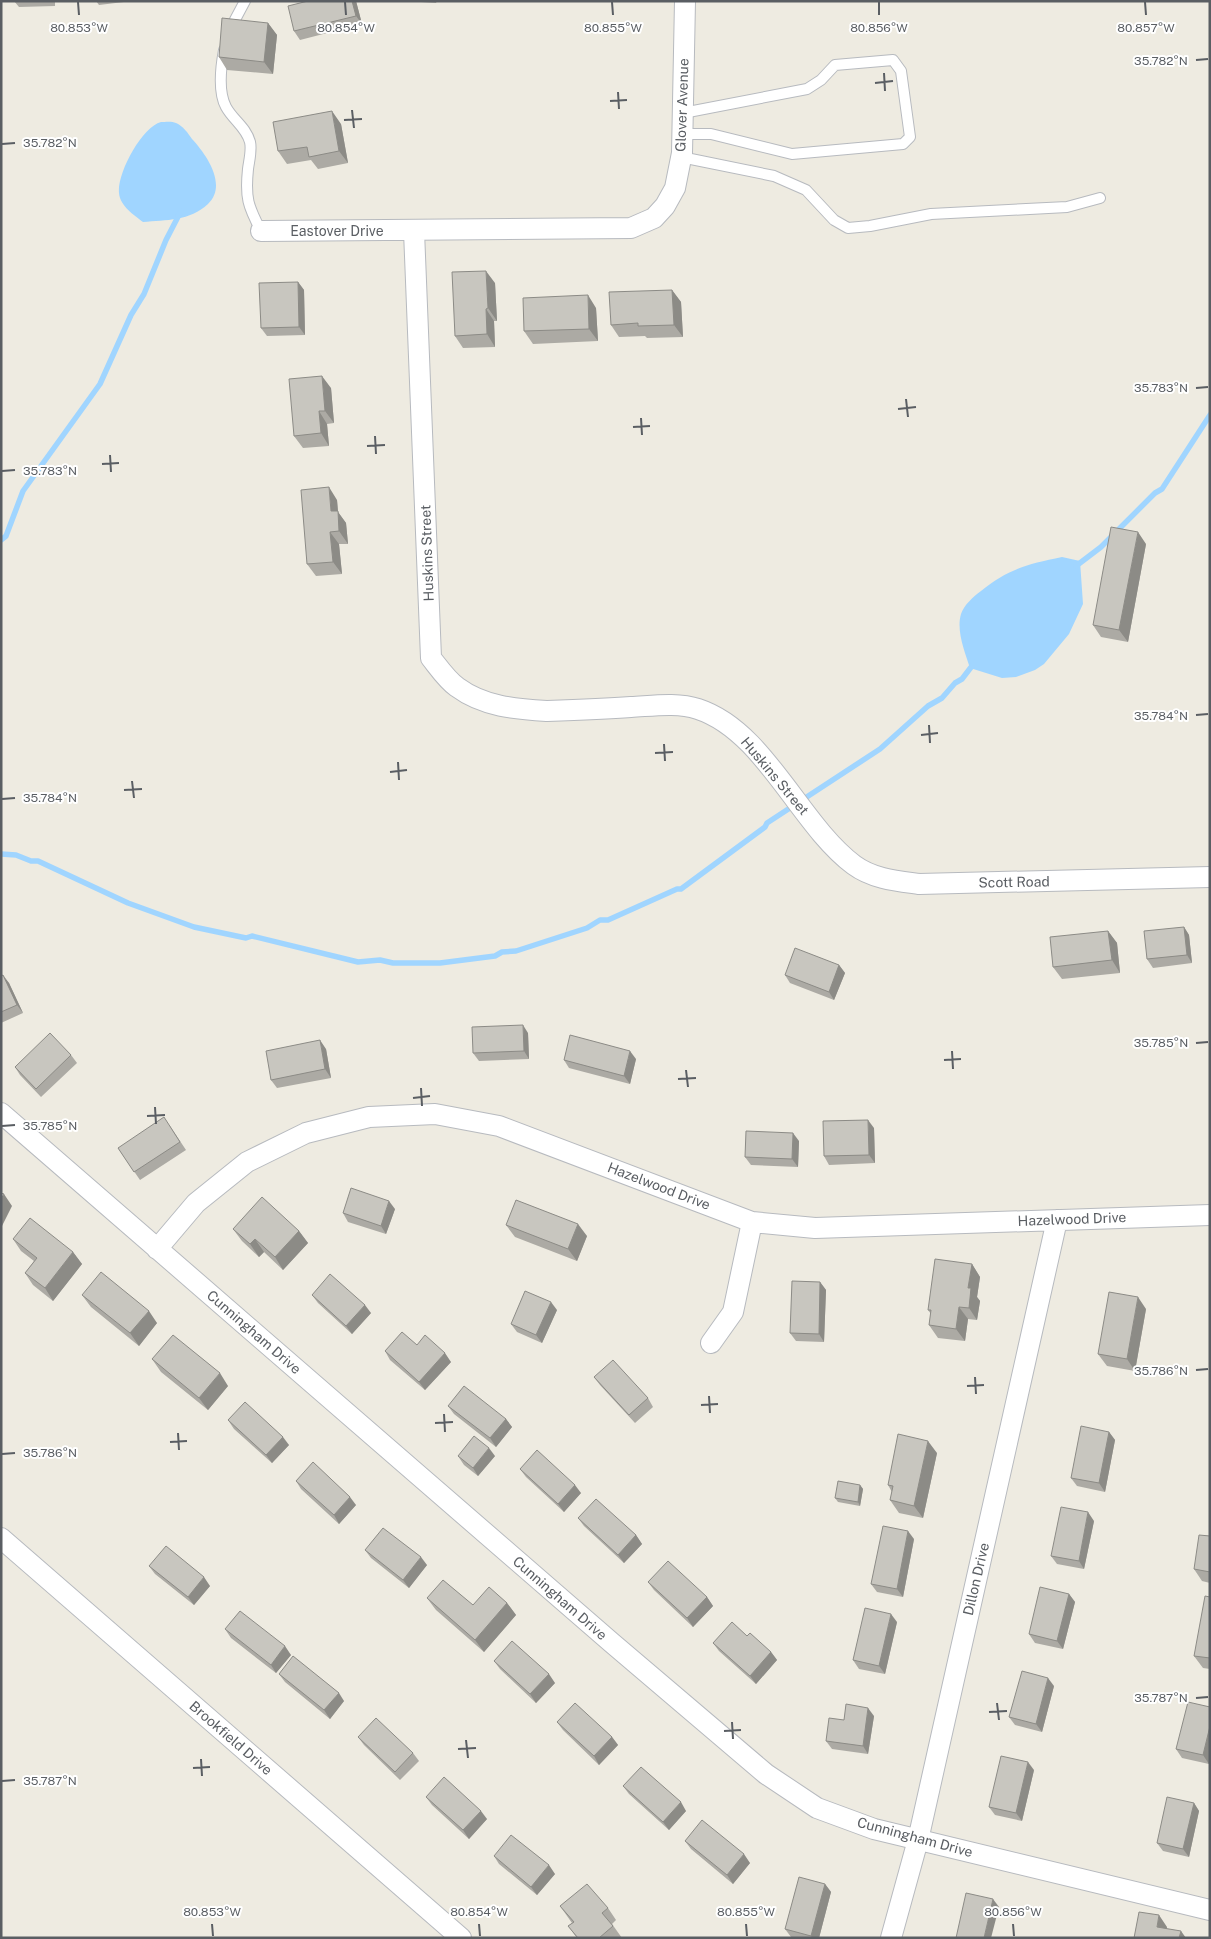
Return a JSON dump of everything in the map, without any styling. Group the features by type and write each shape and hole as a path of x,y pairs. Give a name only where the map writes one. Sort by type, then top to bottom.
{"street":[{"name":"Glover Avenue","path":"414,230 631,228 654,218 665,206 675,188 681,157 685,1"},
{"name":"Eastover Drive","path":"261,231 414,230"},
{"name":"Huskins Street","path":"414,230 431,658 456,687 491,705 547,711 667,705 697,709 725,721 748,741 830,842"},
{"name":"Scott Road","path":"830,842 855,866 886,880 919,884 1210,877"},
{"name":"Cunningham Drive","path":"1,1113 766,1774 817,1808 874,1829 1210,1910"},
{"name":"Hazelwood Drive","path":"157,1249 196,1203 247,1162 306,1133 369,1117 435,1114 499,1126 752,1222 814,1228 1210,1214"},
{"name":"Dillon Drive","path":"891,1938 918,1840 1057,1220"},
{"path":"710,1343 733,1312 752,1222"},
{"name":"Brookfield Drive","path":"1,1538 462,1938"}],"lane":[{"path":"245,1 227,35 222,62 222,88 226,106 246,133 250,143 246,192 248,204 261,231"},
{"path":"682,134 711,134 792,154 903,144 910,137 901,71 893,60 835,64 821,80 807,89 683,112"},
{"path":"681,157 774,176 806,190 834,220 848,228 870,226 931,214 1067,207 1100,198"}],"water":[{"path":"161,122 176,123 187,132 213,170 216,188 214,196 208,204 193,214 177,219 143,222 128,210 122,202 119,184 126,163 139,141 146,132"},
{"path":"1062,557 1080,561 1083,604 1069,634 1044,664 1035,670 1016,677 1002,678 970,668 960,627 961,614 967,604 1000,577 1010,572 1039,562"}],"building":[{"path":"308,1 352,1 356,16 294,31 288,6"},
{"path":"222,18 268,23 264,62 219,57"},
{"path":"332,111 339,151 309,157 307,147 278,151 273,122"},
{"path":"486,271 487,334 455,336 452,272"},
{"path":"298,282 299,327 261,328 259,283"},
{"path":"672,290 674,325 638,326 638,323 611,325 609,292"},
{"path":"588,295 589,329 524,331 523,298"},
{"path":"322,376 325,411 319,411 321,433 294,436 289,379"},
{"path":"329,487 331,511 338,511 339,531 330,532 333,562 307,564 301,490"},
{"path":"1111,527 1138,532 1119,630 1093,625"},
{"path":"1184,927 1187,955 1147,959 1144,931"},
{"path":"1108,931 1112,960 1053,967 1050,937"},
{"path":"795,948 839,965 829,992 785,975"},
{"path":"3,975 17,1005 1,1012 1,976"},
{"path":"523,1025 524,1051 473,1053 472,1027"},
{"path":"50,1033 71,1055 36,1089 15,1067"},
{"path":"570,1035 630,1051 624,1076 564,1060"},
{"path":"320,1040 325,1069 271,1080 266,1051"},
{"path":"164,1117 180,1142 134,1172 118,1148"},
{"path":"868,1120 869,1155 824,1156 823,1121"},
{"path":"746,1131 793,1133 792,1159 745,1157"},
{"path":"351,1188 389,1201 381,1226 343,1213"},
{"path":"262,1197 299,1231 275,1257 255,1239 250,1244 233,1229"},
{"path":"516,1200 578,1224 568,1249 506,1225"},
{"path":"30,1218 73,1252 45,1288 25,1273 37,1258 13,1239"},
{"path":"935,1259 972,1264 968,1288 971,1288 969,1308 959,1307 956,1329 929,1325 931,1310 928,1310"},
{"path":"101,1272 149,1311 130,1333 82,1295"},
{"path":"330,1274 365,1305 346,1326 312,1295"},
{"path":"792,1281 820,1282 819,1334 790,1333"},
{"path":"525,1291 551,1302 536,1335 511,1324"},
{"path":"1109,1292 1138,1297 1127,1359 1098,1354"},
{"path":"402,1332 417,1345 425,1335 445,1353 419,1382 385,1351"},
{"path":"173,1335 220,1373 199,1398 152,1359"},
{"path":"613,1360 648,1398 629,1415 594,1377"},
{"path":"464,1386 506,1419 490,1438 448,1406"},
{"path":"245,1402 283,1437 266,1455 228,1420"},
{"path":"1081,1426 1109,1432 1099,1483 1071,1478"},
{"path":"898,1434 928,1441 914,1506 890,1500 893,1486 888,1485"},
{"path":"474,1436 489,1448 473,1468 458,1456"},
{"path":"537,1450 575,1485 558,1504 520,1469"},
{"path":"313,1462 350,1497 334,1515 296,1481"},
{"path":"838,1481 860,1485 858,1502 835,1498"},
{"path":"596,1499 636,1535 618,1555 578,1518"},
{"path":"1061,1507 1088,1512 1079,1561 1051,1556"},
{"path":"883,1526 908,1531 897,1589 871,1584"},
{"path":"383,1528 421,1557 403,1580 365,1550"},
{"path":"1199,1535 1210,1536 1210,1572 1194,1569"},
{"path":"166,1546 204,1577 188,1597 149,1566"},
{"path":"668,1561 707,1597 687,1618 648,1582"},
{"path":"443,1580 473,1605 489,1587 507,1603 475,1640 427,1598"},
{"path":"1040,1587 1069,1594 1057,1641 1029,1634"},
{"path":"1205,1596 1210,1597 1210,1658 1194,1656"},
{"path":"865,1608 891,1614 879,1666 853,1660"},
{"path":"240,1611 285,1646 271,1665 225,1629"},
{"path":"732,1622 747,1636 750,1633 771,1652 750,1676 713,1643"},
{"path":"512,1641 549,1674 530,1694 494,1661"},
{"path":"293,1656 339,1693 324,1710 279,1674"},
{"path":"1022,1671 1048,1678 1036,1724 1009,1717"},
{"path":"1188,1702 1210,1707 1210,1726 1203,1755 1176,1749"},
{"path":"575,1703 612,1737 594,1756 557,1722"},
{"path":"846,1704 868,1708 863,1746 826,1741 829,1718 844,1720"},
{"path":"376,1718 413,1753 395,1772 358,1737"},
{"path":"1001,1756 1028,1762 1016,1813 989,1807"},
{"path":"641,1767 681,1802 663,1822 623,1786"},
{"path":"444,1777 481,1811 463,1830 426,1797"},
{"path":"1167,1797 1194,1803 1183,1849 1157,1843"},
{"path":"702,1820 744,1854 727,1875 685,1841"},
{"path":"511,1835 549,1865 531,1887 494,1856"},
{"path":"799,1877 825,1884 811,1936 785,1929"},
{"path":"587,1884 608,1908 602,1913 613,1926 599,1938 578,1938 568,1926 574,1922 560,1906"},
{"path":"966,1893 993,1899 984,1938 956,1938"},
{"path":"1139,1912 1159,1915 1157,1927 1181,1931 1179,1938 1134,1938"}],"waterway":[{"path":"1,540 6,536 23,491 100,384 131,315 144,294 166,240 181,211"},
{"path":"1076,566 1101,547 1155,493 1162,489 1210,415"},
{"path":"1,854 16,855 31,861 38,861 128,903 194,927 246,938 252,936 358,962 380,960 393,963 440,963 495,956 502,952 516,951 587,928 600,920 608,920 677,889 681,889 765,827 767,823 880,749 928,706 942,698 955,683 962,679 975,662"}]}
